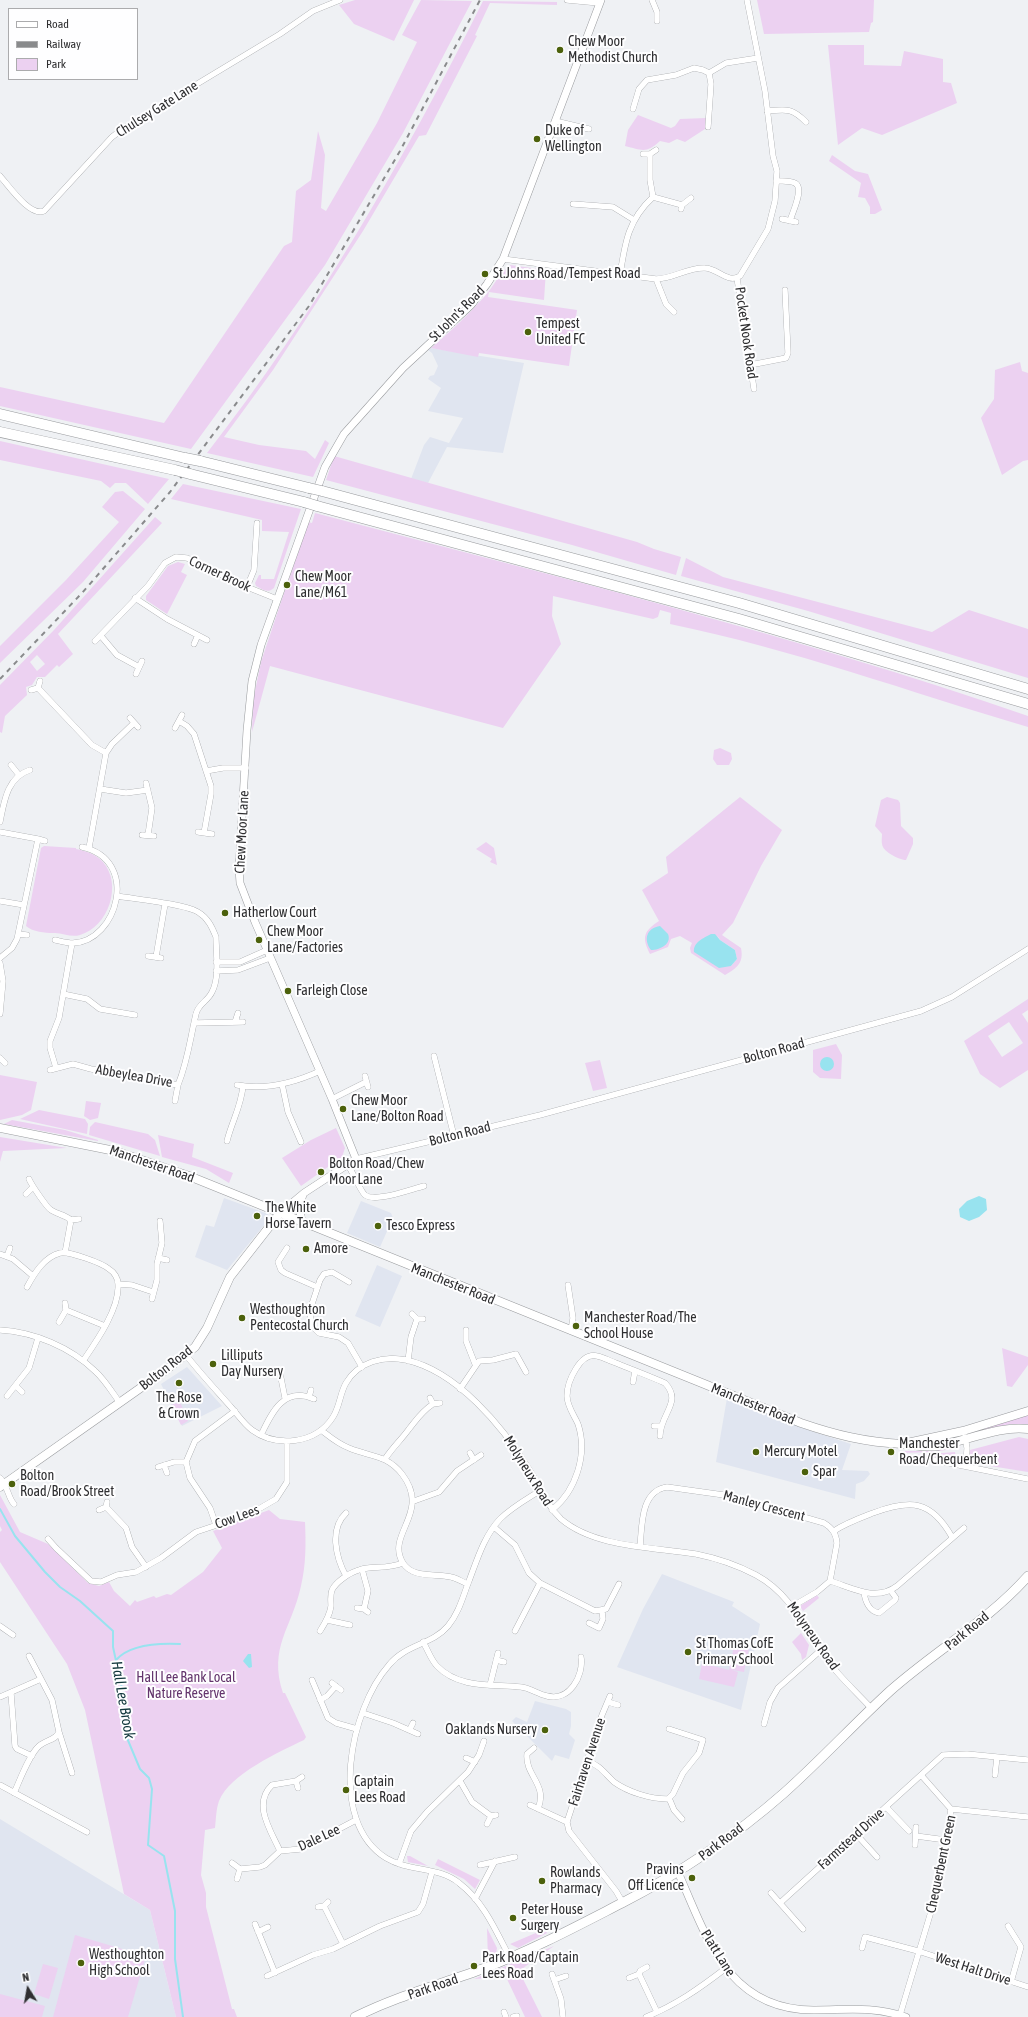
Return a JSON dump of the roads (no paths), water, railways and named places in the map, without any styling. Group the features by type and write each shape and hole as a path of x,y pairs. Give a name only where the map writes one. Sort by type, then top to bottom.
{"highway":[{"path":"0,414 322,491 739,603 1028,689"},
{"path":"0,432 176,470 304,502 739,619 987,691 1028,705"},
{"name":"Park Road","path":"355,2017 400,1998 510,1958 623,1902 678,1872 728,1838 772,1803 892,1689 995,1608 1028,1576"}],"main road":[{"name":"Manchester Road","path":"0,1128 115,1151 189,1176 808,1426 854,1439 887,1444 903,1444 924,1447 966,1440 1006,1430 1028,1429"},
{"name":"Bolton Road","path":"2,1483 120,1403 186,1355 203,1335 230,1277 280,1213"},
{"name":"Manchester Road","path":"903,1444 963,1431 1028,1411"}],"street":[{"name":"Chulsey Gate Lane","path":"0,176 30,209 38,212 44,211 112,137 124,128 278,36 313,11 340,0"},
{"path":"567,0 600,1"},
{"path":"652,0 657,12 657,22"},
{"path":"503,259 656,279 668,278 704,268 728,278 737,278 744,271 768,229 772,215 777,171 768,111 747,0"},
{"name":"St John's Road","path":"307,514 325,467 344,434 403,368 470,305 487,284 503,259 600,1"},
{"path":"657,12 664,14"},
{"path":"709,73 726,62 758,58"},
{"path":"633,109 639,89 643,83 651,78 676,75 694,68 709,73"},
{"path":"708,127 711,84 709,73"},
{"path":"768,111 789,110 799,112 806,122"},
{"path":"555,121 589,129"},
{"path":"642,154 650,154 656,150"},
{"path":"650,154 650,180 653,197"},
{"path":"776,181 795,182 798,185 799,191 793,221 782,219"},
{"path":"620,274 626,240 634,220 641,209 653,197"},
{"path":"653,197 681,207 692,198"},
{"path":"573,204 582,202 614,207 634,220"},
{"name":"Pocket Nook Road","path":"737,278 754,389"},
{"path":"656,279 666,304 674,312"},
{"path":"750,365 780,361 786,358 788,353 785,290"},
{"name":"Chew Moor Lane","path":"307,514 261,645 252,681 247,730 239,876 245,898 332,1099 356,1159"},
{"path":"247,587 254,570 257,523"},
{"path":"248,552 255,553"},
{"name":"Corner Brook","path":"95,641 154,578 165,563 176,557 187,558 247,587 277,599"},
{"path":"135,598 167,619 207,640"},
{"path":"194,644 198,635"},
{"path":"101,636 117,655 139,667"},
{"path":"136,674 142,661"},
{"path":"38,688 40,681"},
{"path":"31,690 38,688"},
{"path":"38,688 92,745 106,753"},
{"path":"175,728 182,714"},
{"path":"89,848 106,753 112,744 136,725 130,718"},
{"path":"179,721 187,726 194,734 211,786 211,794 201,832 212,834"},
{"path":"11,765 19,774"},
{"path":"206,771 223,768 246,768"},
{"path":"0,822 5,797 19,774 30,770"},
{"path":"146,783 152,808 148,836"},
{"path":"100,789 126,794 148,790"},
{"path":"0,832 45,841"},
{"path":"0,958 12,948 18,934 38,840"},
{"path":"54,940 72,943 86,939 104,926 110,916 117,896 116,876 110,863 102,855 89,848 82,847"},
{"name":"Abbeylea Drive","path":"50,1070 74,1064 99,1071 178,1085 187,1063 198,1008 213,990 216,970 216,937 214,930 205,917 193,910 117,896"},
{"path":"0,901 24,905"},
{"path":"148,956 159,957 165,904"},
{"path":"18,934 27,935"},
{"path":"56,1068 50,1048 50,1041 59,1018 72,943"},
{"name":"Bolton Road","path":"280,1213 304,1193 356,1159 547,1113 921,1011 952,997 1028,949"},
{"path":"216,962 240,962 267,950"},
{"path":"216,970 238,970 270,958"},
{"path":"0,963 3,981 0,1014"},
{"path":"63,994 87,999 100,1009 135,1015"},
{"path":"235,1022 238,1013"},
{"path":"194,1023 242,1022"},
{"path":"434,1056 454,1136"},
{"path":"0,1058 5,1063"},
{"path":"237,1085 265,1087 282,1084 320,1072"},
{"path":"332,1099 366,1082"},
{"path":"282,1084 288,1112 299,1132 301,1142"},
{"path":"175,1101 178,1085"},
{"path":"227,1141 229,1132 240,1106 244,1086"},
{"path":"229,1132 236,1134"},
{"path":"348,1165 365,1195 374,1198 393,1197 424,1186"},
{"path":"29,1179 32,1188 40,1194 48,1209 71,1220 80,1219"},
{"path":"26,1194 32,1188"},
{"path":"302,1222 299,1206 304,1193"},
{"path":"65,1253 71,1220"},
{"path":"152,1299 157,1280 158,1258 162,1243 160,1221"},
{"path":"7,1256 10,1248"},
{"path":"287,1248 278,1262 281,1270 317,1287"},
{"path":"27,1287 33,1276 49,1259 65,1253 110,1269 114,1274 118,1284 115,1302 105,1326 83,1361"},
{"path":"0,1254 7,1256 33,1276"},
{"path":"158,1258 167,1260"},
{"path":"347,1279 337,1274 328,1272 321,1276 310,1310 312,1325 319,1333 338,1337 348,1342 362,1367"},
{"path":"118,1284 132,1285 153,1292"},
{"path":"568,1285 573,1318 571,1331"},
{"path":"59,1322 66,1310 64,1303"},
{"path":"66,1310 105,1326"},
{"path":"408,1360 411,1336 420,1319 412,1314"},
{"path":"305,1327 312,1325"},
{"path":"0,1330 38,1338 59,1346 83,1361 96,1372 120,1403"},
{"path":"466,1330 466,1341 475,1364"},
{"path":"7,1396 29,1368 38,1338"},
{"path":"460,1389 475,1364 479,1361 492,1360 516,1354 526,1372"},
{"name":"Molyneux Road","path":"186,1355 247,1426 272,1440 287,1441 305,1438 321,1430 334,1415 346,1382 362,1367 376,1360 384,1359 408,1360 430,1369 460,1389 481,1407 508,1438 541,1490 547,1503 560,1518 577,1530 602,1538 640,1547 696,1554 727,1563 756,1575 768,1583 793,1606 821,1650 838,1673 872,1708"},
{"path":"552,1510 562,1502 567,1495 580,1462 581,1446 579,1430 569,1406 567,1396 578,1363 587,1357 596,1355 665,1383 671,1390 673,1399 661,1426 660,1436"},
{"path":"633,1382 635,1371"},
{"path":"280,1373 286,1398"},
{"path":"16,1386 22,1392"},
{"path":"261,1435 273,1413 286,1398 292,1395 311,1398 311,1390"},
{"path":"430,1398 433,1404"},
{"path":"385,1459 395,1443 409,1430 419,1415 433,1404 440,1403"},
{"path":"216,1525 210,1508 190,1478 186,1462 191,1446 195,1441 235,1411"},
{"path":"654,1426 661,1426"},
{"path":"321,1430 343,1446 385,1459 402,1473 407,1480 414,1501 412,1513 401,1537 400,1553 403,1563 413,1572 452,1577 468,1584"},
{"path":"963,1431 966,1440 966,1466"},
{"name":"Cow Lees","path":"51,1540 91,1581 102,1582 117,1575 136,1572 146,1568 190,1535 260,1509 272,1503 285,1487 288,1477 287,1441"},
{"path":"470,1452 474,1460"},
{"path":"414,1501 439,1492 457,1470 481,1455"},
{"path":"929,1459 1028,1479"},
{"path":"158,1467 186,1462"},
{"path":"164,1465 167,1472"},
{"path":"2,1483 11,1503"},
{"name":"Manley Crescent","path":"640,1547 645,1506 654,1492 660,1488 667,1487 731,1496 824,1523 834,1531"},
{"path":"510,1958 495,1928 475,1899 451,1877 399,1864 386,1858 368,1842 356,1820 351,1800 350,1778 358,1729 363,1713 375,1686 388,1665 407,1649 436,1636 453,1620 481,1551 494,1527 507,1513 541,1490"},
{"path":"793,1606 817,1592 830,1581 837,1543 834,1531 845,1524 890,1507 913,1504 927,1508 939,1518 952,1537"},
{"path":"99,1510 106,1505 126,1528 132,1547 146,1568"},
{"path":"346,1513 340,1520 336,1549 339,1561 346,1576"},
{"path":"494,1527 514,1545 529,1573 540,1583 595,1611 602,1611 608,1606 618,1584"},
{"path":"830,1581 864,1592 882,1594 891,1591 964,1528"},
{"path":"320,1631 327,1620 332,1590 346,1576 362,1569 382,1566 389,1568 403,1563"},
{"path":"357,1608 366,1610 368,1591 362,1569"},
{"path":"515,1631 540,1583"},
{"path":"864,1592 866,1603 874,1611 879,1613 895,1600 896,1598 891,1591"},
{"path":"590,1623 599,1628 603,1620 602,1611"},
{"path":"327,1620 350,1625"},
{"path":"0,1626 12,1635"},
{"path":"424,1642 433,1660 443,1671 464,1682 526,1687 547,1696 556,1697 567,1692 577,1680 582,1666 581,1657"},
{"path":"764,1724 770,1702 778,1688 821,1650"},
{"path":"490,1685 498,1653"},
{"path":"29,1656 55,1708 59,1732 72,1773"},
{"path":"496,1660 504,1662"},
{"path":"0,1697 41,1679"},
{"path":"312,1680 328,1718 336,1723 358,1729"},
{"path":"320,1700 327,1696 336,1686"},
{"path":"11,1693 15,1746 17,1749 32,1756"},
{"name":"Fairhaven Avenue","path":"567,1822 609,1699 618,1705"},
{"path":"363,1713 410,1729 418,1734"},
{"path":"410,1729 413,1723"},
{"path":"587,1761 600,1767 619,1785 634,1792 666,1799 669,1798 674,1794 683,1773 699,1753 703,1740 669,1729"},
{"path":"14,1793 32,1756 41,1744 56,1737 59,1732"},
{"path":"399,1864 407,1839 415,1825 460,1781 475,1762 484,1741"},
{"path":"534,1748 527,1754 527,1760 541,1794 541,1801 538,1809"},
{"name":"Farmstead Drive","path":"780,1903 943,1756 948,1754 1028,1760"},
{"path":"995,1775 997,1757"},
{"path":"466,1758 475,1762"},
{"path":"922,1775 951,1809"},
{"name":"Dale Lee","path":"280,1851 263,1812 263,1799 272,1785 299,1779 298,1788"},
{"path":"460,1781 472,1802 493,1815 487,1824"},
{"path":"0,1785 87,1832"},
{"path":"669,1798 674,1810 682,1819"},
{"path":"530,1805 567,1822 569,1831 623,1902"},
{"path":"886,1807 909,1831"},
{"name":"Chequerbent Green","path":"903,2016 918,1952 939,1885 951,1809 1028,1817"},
{"name":"Dale Lee","path":"240,1868 260,1867 265,1865 280,1851 301,1848 356,1820"},
{"path":"915,1845 916,1827"},
{"path":"857,1835 876,1855 868,1858"},
{"path":"916,1836 946,1840"},
{"path":"480,1865 515,1858"},
{"path":"475,1899 495,1862"},
{"path":"232,1863 240,1868 237,1879"},
{"path":"267,1976 313,1955 344,1944 383,1925 418,1912 423,1904 432,1872"},
{"name":"Platt Lane","path":"678,1872 703,1930 718,1957 738,1983 748,1991 782,2006 815,2010 863,2008 903,2016"},
{"path":"771,1893 803,1929"},
{"path":"318,1907 326,1904 344,1944"},
{"path":"255,1924 275,1973"},
{"path":"1008,1926 1021,1947 1011,1982"},
{"path":"258,1932 268,1927"},
{"name":"West Halt Drive","path":"862,1948 865,1937 918,1952 1028,1987"},
{"path":"629,1978 640,1974 640,1971 647,1967"},
{"path":"646,2017 690,1995 726,1968"},
{"path":"640,1974 657,2012"},
{"path":"563,2017 561,1999 553,1977 566,1976"}],"water":[{"path":"660,926 668,934 668,941 661,948 651,950 647,942 649,932"},
{"path":"711,934 715,934 720,940 735,950 737,959 731,966 719,968 694,952 697,943"},
{"path":"824,1057 830,1057 834,1061 834,1067 830,1071 824,1071 820,1067 820,1061"},
{"path":"979,1196 986,1199 987,1210 979,1217 969,1221 960,1217 959,1209 967,1201"},
{"path":"248,1654 251,1654 252,1667 249,1668 243,1661"}],"waterway":[{"name":"Hall Lee Brook","path":"0,1509 15,1536 45,1572 60,1587 80,1601 113,1631 113,1647 125,1702 127,1738 140,1769 149,1778 152,1789 148,1845 164,1856 175,1911 175,1959 183,2017"},
{"path":"116,1660 122,1655 137,1648 154,1644 180,1644"}],"railway":[{"path":"0,679 82,593 170,492 309,306 400,151 480,0"}],"place":[{"name":"Chew Moor Methodist Church","path":"560,50"},
{"name":"Duke of Wellington","path":"537,139"},
{"name":"St.Johns Road/Tempest Road","path":"485,274"},
{"name":"Tempest United FC","path":"528,332"},
{"name":"Chew Moor Lane/M61","path":"287,585"},
{"name":"Hatherlow Court","path":"225,913"},
{"name":"Chew Moor Lane/Factories","path":"259,940"},
{"name":"Farleigh Close","path":"288,991"},
{"name":"Chew Moor Lane/Bolton Road","path":"343,1109"},
{"name":"Bolton Road/Chew Moor Lane","path":"321,1172"},
{"name":"The White Horse Tavern","path":"257,1216"},
{"name":"Tesco Express","path":"378,1226"},
{"name":"Amore","path":"306,1249"},
{"name":"Westhoughton Pentecostal Church","path":"242,1318"},
{"name":"Manchester Road/The School House","path":"576,1326"},
{"name":"Lilliputs Day Nursery","path":"213,1364"},
{"name":"The Rose & Crown","path":"179,1383"},
{"name":"Mercury Motel","path":"756,1452"},
{"name":"Manchester Road/Chequerbent","path":"891,1452"},
{"name":"Spar","path":"805,1472"},
{"name":"Bolton Road/Brook Street","path":"12,1484"},
{"name":"St Thomas CofE Primary School","path":"688,1652"},
{"name":"Oaklands Nursery","path":"545,1730"},
{"name":"Captain Lees Road","path":"346,1790"},
{"name":"Pravins Off Licence","path":"692,1878"},
{"name":"Rowlands Pharmacy","path":"542,1881"},
{"name":"Peter House Surgery","path":"513,1918"},
{"name":"Westhoughton High School","path":"81,1963"},
{"name":"Park Road/Captain Lees Road","path":"474,1966"}],"park label":[{"name":"Hall Lee Bank Local Nature Reserve","path":"186,1686"}]}
